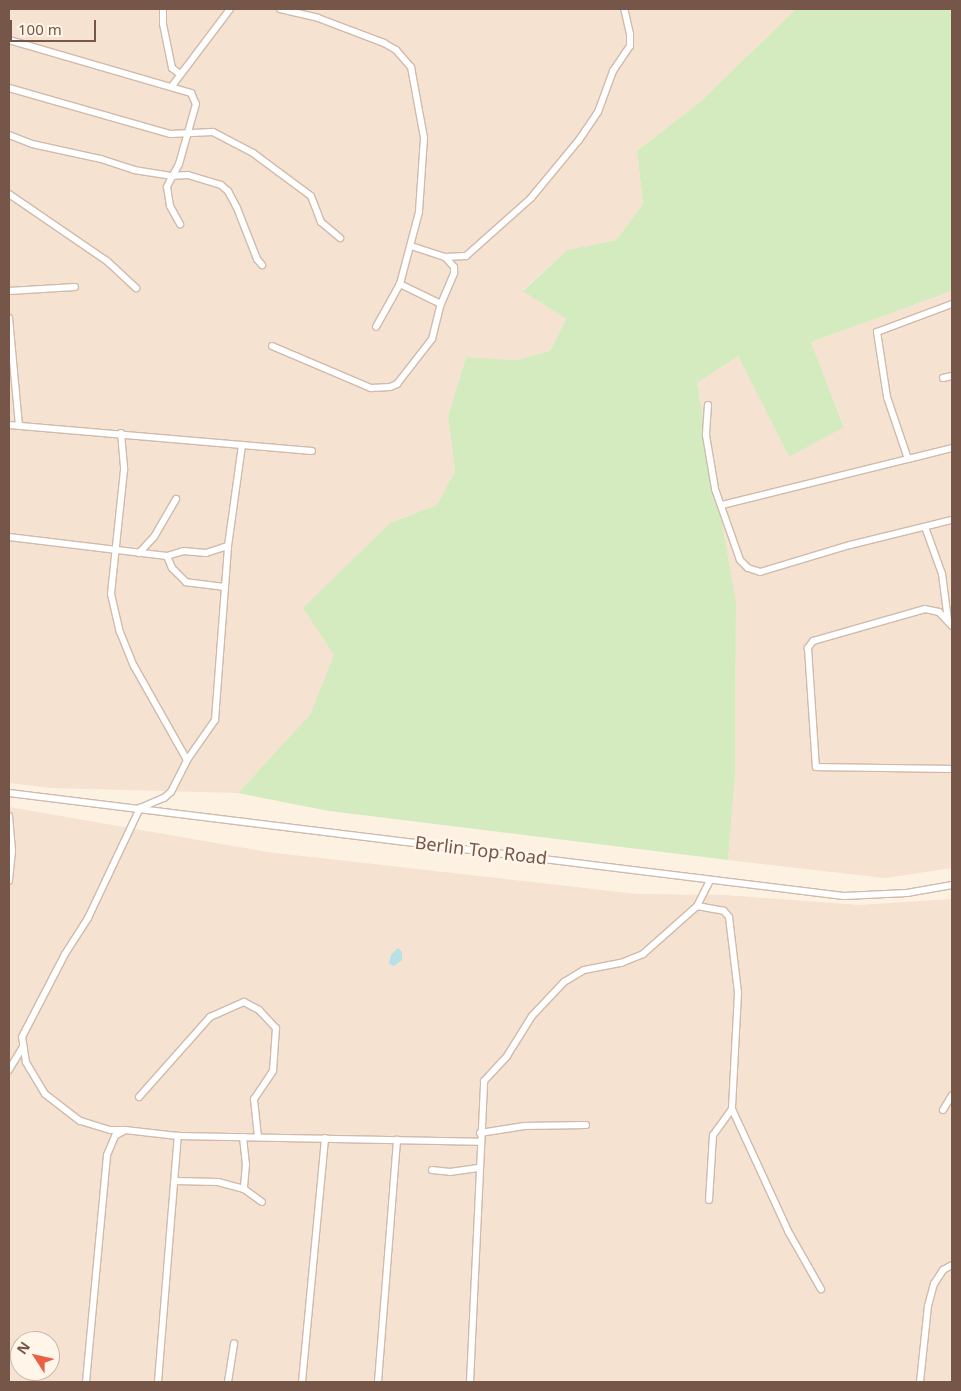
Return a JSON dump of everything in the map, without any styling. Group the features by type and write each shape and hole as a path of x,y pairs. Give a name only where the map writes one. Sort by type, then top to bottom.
{"street":[{"path":"163,9 163,24 172,68 180,74"},
{"path":"172,86 230,9"},
{"path":"280,9 318,18 384,43 396,50 411,67 424,138 419,212 400,284 376,327"},
{"path":"411,246 445,257 466,256 530,198 579,140 598,112 613,71 630,46 630,34 624,9"},
{"path":"9,40 188,91 195,99 179,164 170,176 168,198 180,224"},
{"path":"9,88 171,134 213,132 252,153 311,196 321,222 340,238"},
{"path":"9,135 32,144 170,176 188,175 206,179 228,191 262,265"},
{"path":"9,194 107,262 136,288"},
{"path":"272,346 371,388 390,387 396,384 432,339 441,304 454,273 454,267 445,257"},
{"path":"400,284 441,304"},
{"path":"9,291 75,287"},
{"path":"908,459 887,397 877,332 952,304"},
{"path":"9,318 19,426"},
{"path":"943,378 952,376"},
{"path":"708,404 706,434 715,489 740,560 748,568 760,572 952,520"},
{"path":"9,426 121,433 312,451"},
{"path":"121,433 124,470 111,594 120,632 134,666 188,760"},
{"path":"242,445 228,546 215,720 188,760 171,792 164,798 140,808 88,918 28,1020 22,1037 26,1062 38,1085 53,1102 80,1121 110,1130 178,1136 258,1136 479,1142"},
{"path":"722,505 951,449 952,457"},
{"path":"139,553 154,537 176,499"},
{"path":"925,527 942,574 950,624"},
{"path":"9,537 114,552 167,556 183,551 206,553 228,546"},
{"path":"167,556 172,568 186,582 225,587"},
{"path":"950,624 935,610 925,609 813,641 808,648 815,766 823,770 952,769"},
{"name":"Berlin Top Road","path":"9,793 844,896 907,893 952,885"},
{"path":"9,816 12,851 9,881"},
{"path":"470,1382 480,1168 479,1142 484,1081 507,1056 547,998 564,982 584,970 621,963 643,954 697,906 710,880"},
{"path":"697,906 724,911 730,921 738,993 732,1109 788,1231 821,1289"},
{"path":"139,1097 210,1017 244,1002 259,1010 276,1028 274,1071 254,1099 258,1136"},
{"path":"9,1070 23,1047"},
{"path":"943,1110 952,1095"},
{"path":"709,1200 713,1135 732,1109"},
{"path":"480,1133 524,1126 586,1125"},
{"path":"86,1382 108,1146 115,1136 125,1130"},
{"path":"158,1382 178,1136"},
{"path":"242,1137 246,1164 244,1189"},
{"path":"302,1382 325,1138"},
{"path":"378,1382 397,1140"},
{"path":"432,1170 450,1172 480,1168"},
{"path":"175,1181 218,1182 244,1189 262,1202"},
{"path":"920,1382 928,1306 934,1284 943,1270 952,1265"},
{"path":"228,1382 234,1343"}],"shaded area":[{"path":"9,9 796,9 700,102 637,151 643,204 616,240 567,250 523,290 566,319 550,351 516,360 466,357 448,416 455,471 437,505 390,523 304,608 335,655 310,716 238,793 51,788 9,783"},
{"path":"952,291 952,868 885,878 728,860 735,777 736,601 697,383 738,356 789,457 844,426 811,342"},
{"path":"9,807 267,852 637,894 725,895 859,905 952,899 952,1382 9,1382"}],"green space":[{"path":"796,9 952,9 952,291 811,342 844,427 789,457 738,356 697,383 736,601 735,777 728,860 329,811 238,793 310,715 334,655 303,608 390,523 437,505 455,471 448,416 466,357 516,360 550,351 566,319 523,291 567,250 616,240 643,204 637,151 700,102"}],"water":[{"path":"398,948 402,952 402,960 394,966 389,964 391,955"}]}
